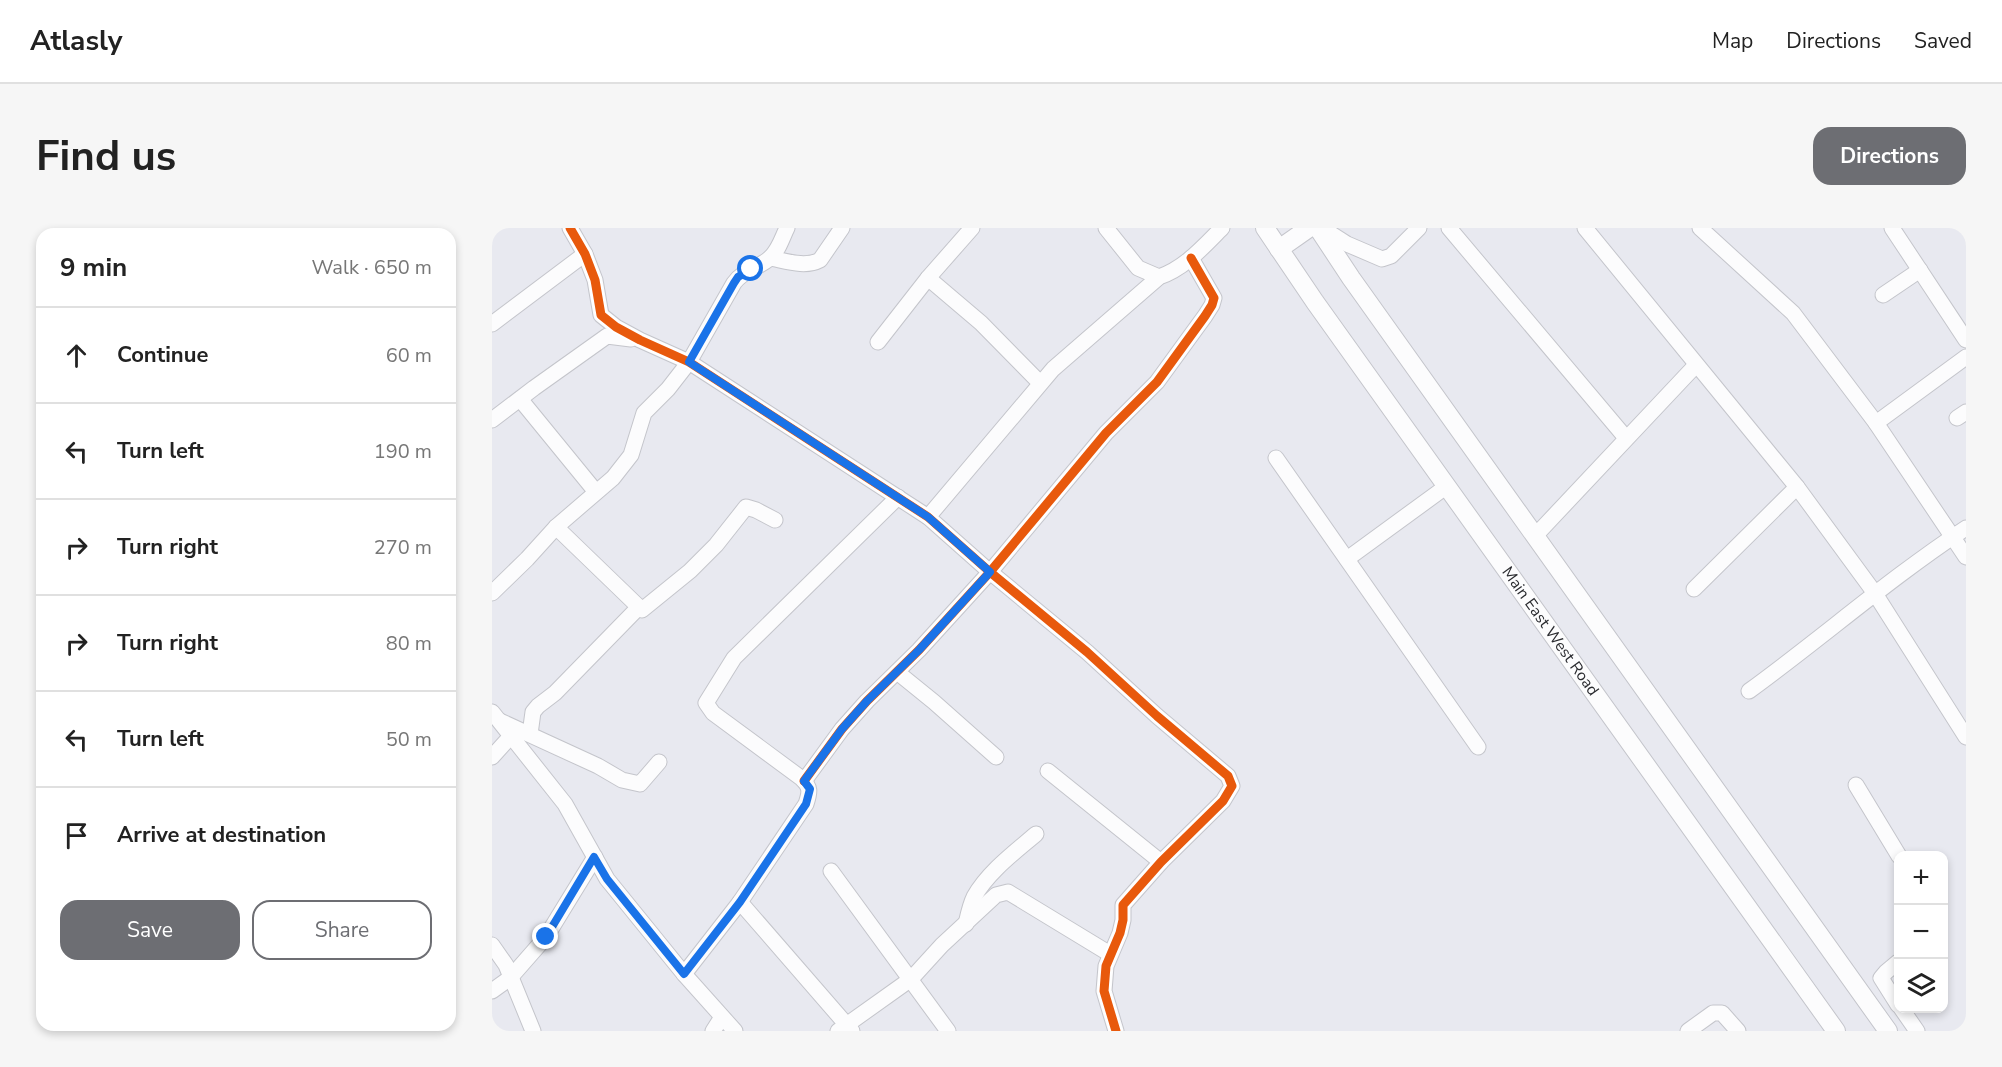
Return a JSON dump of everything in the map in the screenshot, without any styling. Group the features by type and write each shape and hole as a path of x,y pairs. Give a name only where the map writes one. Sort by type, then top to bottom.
{"main road":[{"name":"Main East West Road","path":"1265,228 1315,302 1836,1031"},
{"path":"1279,249 1309,228"},
{"path":"1320,228 1351,278 1888,1031"}],"street":[{"path":"570,228 596,280 600,315 640,340 689,362 928,517 1228,776 1232,786 1223,801 1161,861 1123,905 1120,933 1106,966 1104,991 1116,1031"},
{"path":"492,593 556,527 613,478 631,455 644,413 668,389 689,362 738,277 770,258 781,243 787,228"},
{"path":"770,258 804,264 817,262 842,228"},
{"path":"878,342 928,278 972,228"},
{"path":"1106,228 1138,268 1159,277"},
{"path":"928,517 1040,383 1086,339 1159,277 1171,273 1191,258 1222,228"},
{"path":"1320,228 1347,244 1382,259 1391,256 1419,228"},
{"path":"1449,228 1626,438"},
{"path":"1585,228 1797,487 1874,592 1966,737"},
{"path":"1700,228 1793,313 1876,423 1966,557"},
{"path":"1892,228 1966,340"},
{"path":"492,324 585,254"},
{"path":"804,781 842,729 919,650 990,572 1106,433 1157,382 1209,311 1214,298 1191,258"},
{"path":"1883,295 1920,270"},
{"path":"928,278 981,323 1040,383"},
{"path":"492,420 607,336 640,340"},
{"path":"1876,423 1966,357"},
{"path":"1535,536 1696,365"},
{"path":"520,399 596,492"},
{"path":"1276,458 1478,747"},
{"path":"1347,559 1447,486"},
{"path":"1694,590 1797,487"},
{"path":"684,974 740,902 806,804 810,789 804,781 712,713 706,703 734,658 898,498"},
{"path":"556,527 613,580 638,608 645,610 716,545 746,507 775,520"},
{"path":"1749,691 1781,668 1874,592 1966,528"},
{"path":"530,734 531,722 538,706 555,693 638,608"},
{"path":"897,672 996,757"},
{"path":"495,717 632,784 640,784 659,762"},
{"path":"495,717 565,804 607,879 684,974 735,1031"},
{"path":"492,757 511,736"},
{"path":"1048,771 1161,861"},
{"path":"1856,785 1897,851"},
{"path":"966,924 971,904 982,885 1036,834"},
{"path":"492,991 510,978 546,937 594,857"},
{"path":"831,871 948,1031"},
{"path":"740,902 846,1029 911,979 942,945 996,895 1008,892 1110,954"},
{"path":"492,945 506,965 533,1031"},
{"path":"1894,966 1881,978 1894,998"},
{"path":"1688,1031 1713,1013 1722,1013 1738,1031"},
{"path":"1904,1013 1917,1031"},
{"path":"713,1031 722,1017"}],"cycle path":[{"path":"570,228 585,254 595,280 601,315 616,327 640,340 689,362 928,517 1228,776 1232,786 1223,801 1161,862 1123,905 1120,933 1106,966 1104,991 1116,1031"},
{"path":"804,781 842,729 919,650 990,572 1106,433 1157,382 1205,316 1214,298 1191,258"}],"route":[{"path":"546,937 594,857 607,879 684,974 740,902 806,804 810,789 804,781 842,729 919,650 990,572 928,517 689,362 738,277 751,269"}]}
